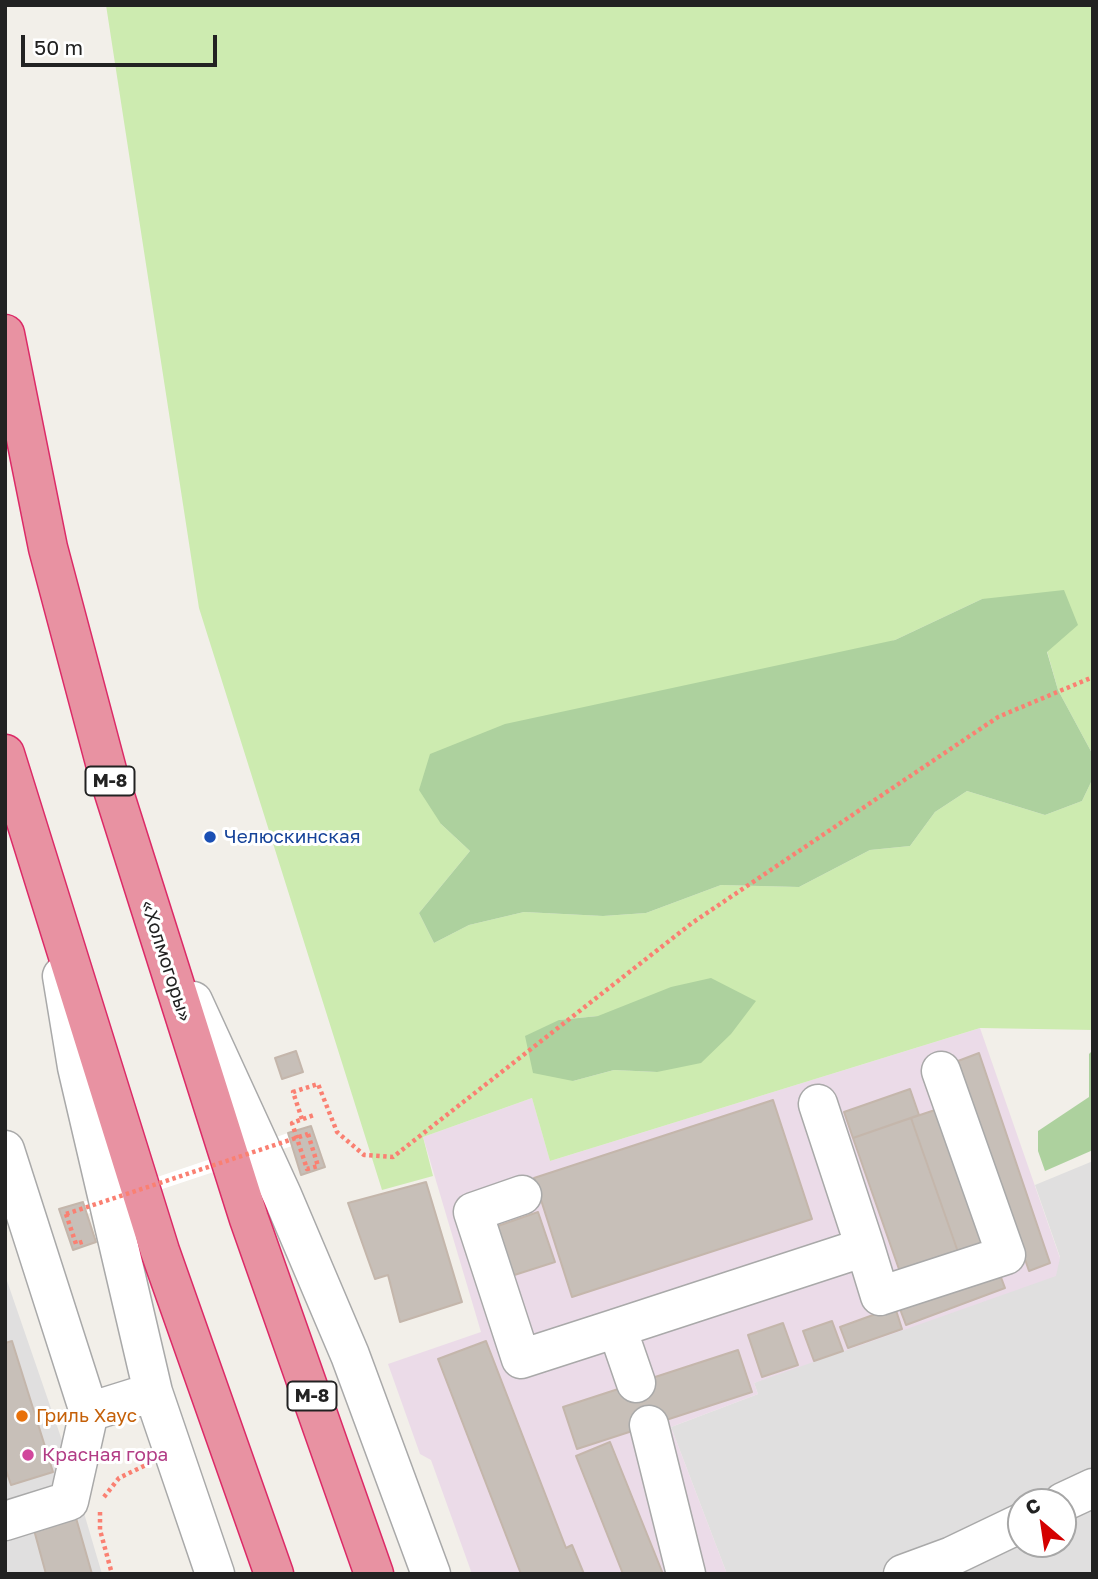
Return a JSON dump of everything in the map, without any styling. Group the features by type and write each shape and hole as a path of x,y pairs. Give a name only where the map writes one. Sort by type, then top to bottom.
{"highway":[{"name":"«Холмогоры»","path":"5,334 48,548 108,774 249,1219 374,1574"},
{"path":"5,754 160,1251 274,1574"}],"street":[{"path":"144,893 329,1306 431,1574"},
{"path":"48,895 77,1068 153,1392 215,1574"},
{"path":"818,1104 880,1296 1006,1255 941,1071"},
{"path":"5,1150 89,1412 69,1501 5,1521"},
{"path":"522,1195 473,1212 521,1359 865,1247"},
{"path":"617,1328 635,1383"},
{"path":"89,1412 153,1392"},
{"path":"649,1425 687,1574"},
{"path":"1077,1495 1093,1488"},
{"path":"903,1574 951,1556 1007,1530"}],"path":[{"path":"302,1119 293,1092 318,1084 337,1132 364,1155 393,1157 692,923 998,717 1093,677"},
{"path":"85,1228 89,1240 76,1244 66,1214 308,1134 318,1166 307,1169 292,1123 314,1115"},
{"path":"77,1204 81,1216"},
{"path":"112,1574 100,1530 104,1496 119,1478 153,1461"}],"shaded area":[{"path":"980,1028 1060,1258 1056,1276 754,1383 758,1394 671,1427 727,1574 472,1574 431,1460 420,1454 388,1364 481,1332 423,1137 532,1098 550,1161"},
{"path":"1093,1161 1093,1574 727,1574 671,1427 758,1394 754,1383 1060,1257 1035,1185"},
{"path":"5,1275 66,1452 102,1574 5,1574"}],"green space":[{"path":"106,5 1093,5 1093,755 1058,690 1047,651 982,599 895,640 441,824 470,851 419,913 434,943 469,925 524,912 603,916 646,913 721,885 799,887 870,850 910,846 935,812 967,791 1045,815 1082,801 1093,778 1093,1030 980,1028 550,1161 532,1098 423,1137 433,1176 382,1190 199,608","holes":["598,1016 657,1072 614,1070 573,1081 559,1020"]},
{"path":"1064,590 1078,625 1047,652 1058,690 1093,755 1093,778 1082,801 1045,815 967,791 935,812 910,846 870,850 799,887 721,885 646,913 603,916 524,912 469,925 434,943 419,913 470,851 441,824 419,790 430,754 505,724 895,640 982,599"},
{"path":"711,978 756,1001 731,1034 701,1063 657,1072 614,1070 573,1081 533,1073 525,1036 559,1020 598,1016 671,987"},
{"path":"1093,1050 1093,1150 1045,1171 1038,1151 1038,1131 1089,1097 1089,1054"}],"pier":[{"path":"288,1133 292,1146 87,1214 83,1202"}],"building":[{"path":"296,1051 303,1072 282,1079 275,1058"},
{"path":"979,1053 1050,1263 1029,1271 958,1061"},
{"path":"910,1089 919,1115 853,1138 844,1112"},
{"path":"773,1100 812,1219 572,1297 534,1178"},
{"path":"941,1108 988,1242 958,1252 911,1118"},
{"path":"911,1118 958,1252 900,1272 853,1138"},
{"path":"311,1126 325,1167 301,1175 288,1133"},
{"path":"426,1182 462,1302 400,1322 388,1275 375,1279 348,1203"},
{"path":"83,1202 96,1242 73,1250 59,1209"},
{"path":"538,1212 555,1262 505,1278 489,1229"},
{"path":"999,1272 1005,1288 906,1325 900,1309"},
{"path":"895,1307 902,1329 848,1348 840,1327"},
{"path":"832,1321 843,1351 814,1361 803,1331"},
{"path":"783,1323 798,1365 762,1377 748,1335"},
{"path":"12,1341 53,1472 11,1485 5,1467 5,1343"},
{"path":"486,1341 566,1548 572,1545 584,1574 521,1574 438,1359"},
{"path":"738,1350 752,1392 577,1449 563,1407"},
{"path":"610,1442 663,1574 623,1574 576,1456"},
{"path":"76,1518 92,1574 46,1574 34,1530"}],"place":[{"name":"Челюскинская","path":"210,837"},
{"name":"Гриль Хаус","path":"22,1416"},
{"name":"Красная гора","path":"28,1455"}]}
